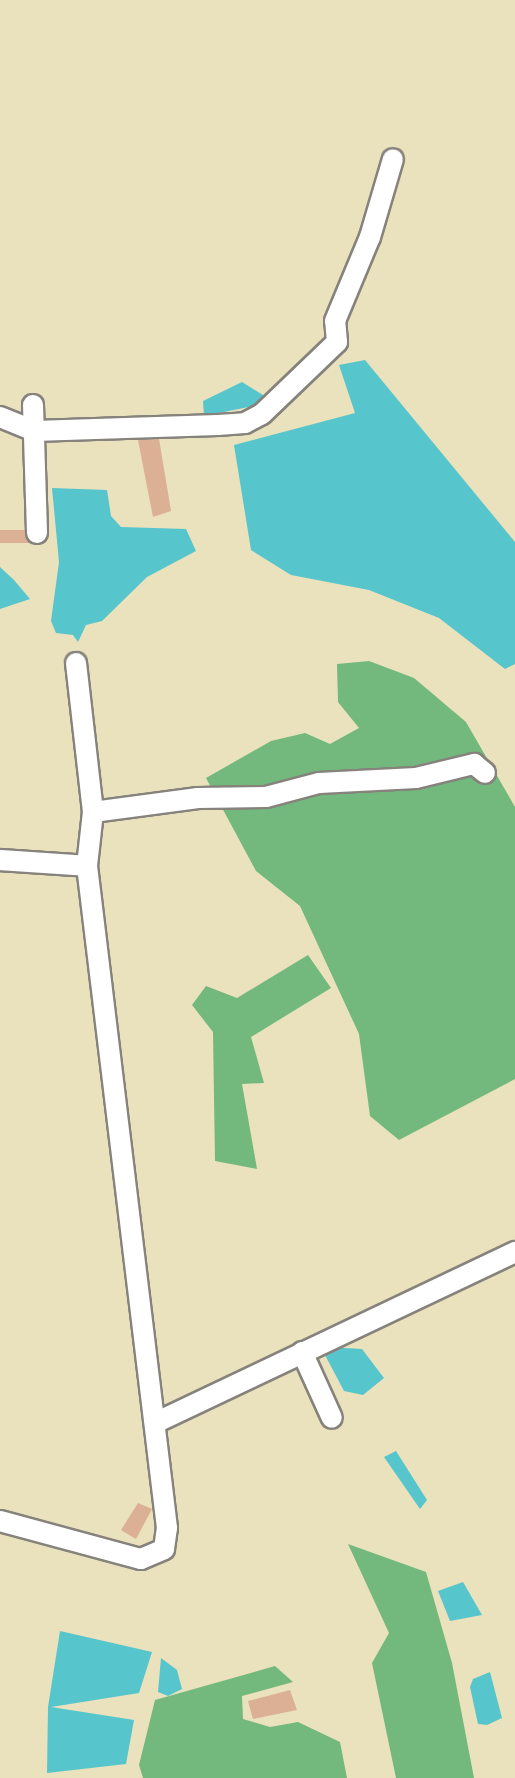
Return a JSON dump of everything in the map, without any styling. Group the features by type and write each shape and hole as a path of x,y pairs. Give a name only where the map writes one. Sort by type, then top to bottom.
{"street":[{"path":"0,417 34,431 245,423 262,414 337,342 335,321 370,237 393,159"},
{"path":"33,405 37,533"},
{"path":"0,1521 123,1555 153,1558 164,1549 166,1528 121,1175 87,866 93,812 76,663"},
{"path":"93,812 198,798 266,797 319,783 416,778 474,764 485,773"},
{"path":"0,860 87,866"},
{"path":"154,1423 515,1252"},
{"path":"302,1352 332,1418"}],"green space":[{"path":"369,661 414,678 466,722 515,807 515,1079 399,1140 370,1116 359,1034 300,906 256,871 206,778 271,741 305,733 330,744 359,728 338,702 337,664"},
{"path":"308,955 331,988 251,1037 264,1083 242,1084 257,1169 215,1161 213,1032 192,1005 206,986 237,998"},
{"path":"348,1544 426,1572 452,1663 474,1778 396,1778 372,1663 389,1633"},
{"path":"275,1666 293,1682 242,1696 243,1719 270,1727 298,1722 340,1742 347,1778 143,1778 139,1765 155,1700"}],"water":[{"path":"365,360 515,542 515,664 505,669 439,618 369,590 291,575 251,550 234,445 355,413 339,365"},
{"path":"242,382 263,395 263,404 204,416 203,401"},
{"path":"52,488 107,490 111,516 121,527 186,529 196,551 147,577 102,621 86,625 78,642 73,635 56,633 51,621 59,562"},
{"path":"0,567 14,580 30,599 0,609"},
{"path":"328,1347 362,1349 384,1378 363,1395 344,1391 325,1355"},
{"path":"396,1451 427,1500 420,1509 384,1457"},
{"path":"463,1582 482,1615 450,1621 438,1591"},
{"path":"60,1631 152,1652 139,1693 51,1707 134,1720 126,1764 47,1773 48,1707"},
{"path":"161,1658 177,1670 182,1689 168,1696 158,1692"},
{"path":"490,1672 502,1718 487,1725 478,1724 470,1687 473,1679"}],"building":[{"path":"159,439 171,511 153,517 138,440"},
{"path":"0,530 25,530 31,543 0,543"},
{"path":"138,1503 152,1509 136,1539 121,1530"},
{"path":"290,1690 297,1710 253,1719 248,1701"}]}
